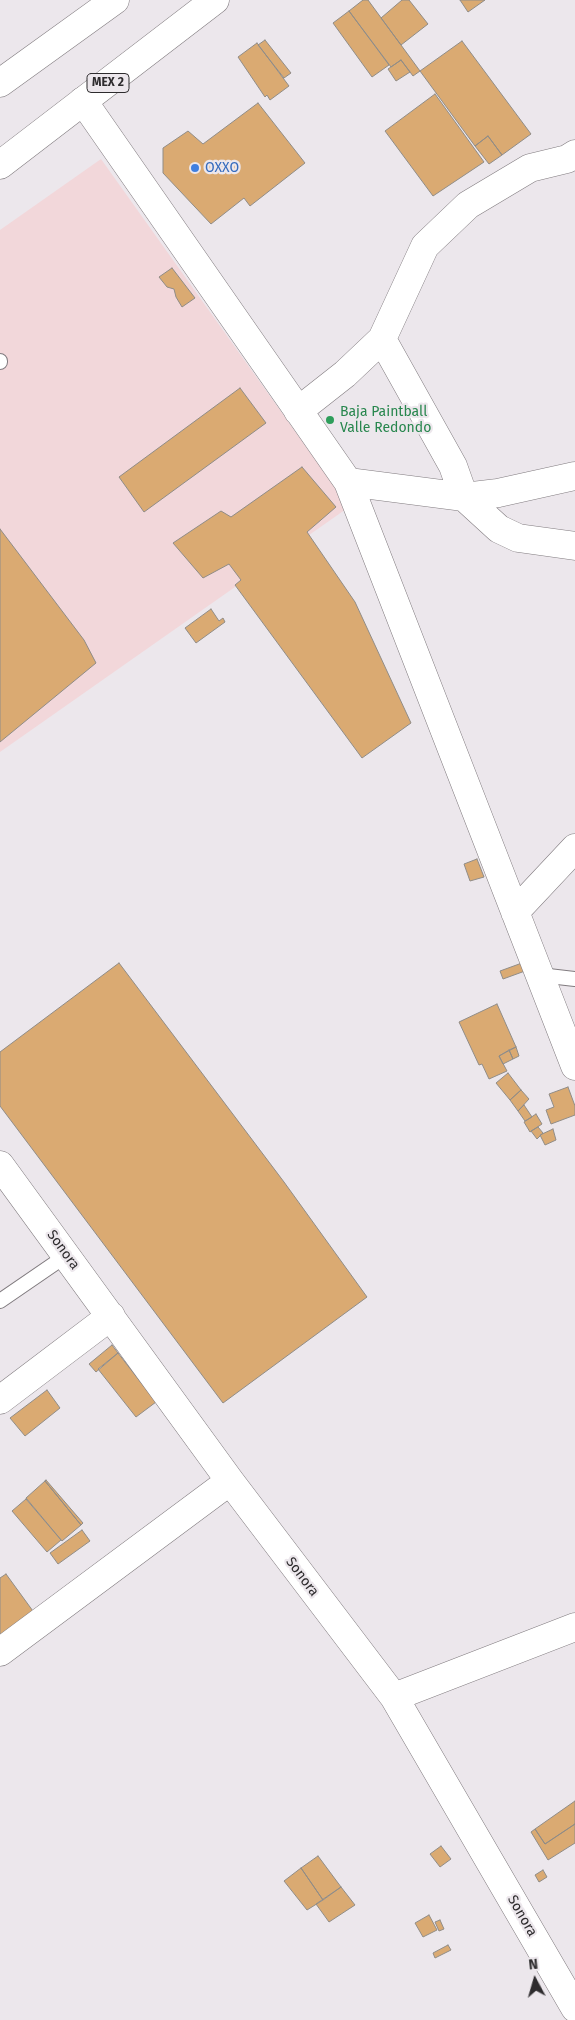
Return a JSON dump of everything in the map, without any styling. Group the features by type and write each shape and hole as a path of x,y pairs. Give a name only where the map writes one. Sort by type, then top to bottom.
{"street":[{"path":"0,83 115,0"},
{"name":"MEX 2","path":"0,165 215,0"},
{"path":"83,102 348,482 575,1066"},
{"path":"298,410 345,374 382,339 425,246 468,205 530,168 572,163"},
{"path":"382,339 453,466 464,497 499,528 518,538 575,546"},
{"path":"348,482 464,497 498,493 575,476"},
{"path":"515,912 575,848"},
{"name":"Sonora","path":"0,1165 230,1481 394,1697 575,2008"},
{"path":"0,1400 111,1316"},
{"path":"0,1652 230,1481"},
{"path":"394,1697 575,1627"}],"lane":[{"path":"540,975 575,979"},
{"path":"0,1301 67,1256"}],"shaded area":[{"path":"101,159 349,507 0,752 0,230"}],"building":[{"path":"363,0 368,0 420,71 413,76 401,60 391,67 349,11"},
{"path":"402,0 409,0 428,24 401,45 381,18"},
{"path":"460,0 485,0 468,12"},
{"path":"349,11 389,65 372,77 333,23"},
{"path":"265,40 291,73 284,78 258,45"},
{"path":"462,41 531,134 502,155 488,136 475,146 420,71"},
{"path":"257,43 289,86 270,100 267,95 265,97 238,57"},
{"path":"401,60 410,72 396,81 388,69"},
{"path":"435,94 484,162 433,196 385,131"},
{"path":"258,103 305,163 250,206 244,198 211,224 163,173 163,148 188,131 203,144"},
{"path":"488,136 502,155 489,164 475,146"},
{"path":"172,268 195,298 182,307 174,289 167,287 159,277"},
{"path":"240,388 266,423 144,512 119,477"},
{"path":"302,467 336,507 307,532 355,602 411,723 362,758 235,585 241,580 229,564 203,578 173,543 221,511 231,517"},
{"path":"0,529 84,640 96,663 0,742"},
{"path":"211,609 219,621 223,618 225,622 196,643 185,628"},
{"path":"477,859 484,877 470,881 464,864"},
{"path":"119,963 284,1182 367,1297 223,1403 0,1106 0,1052"},
{"path":"522,963 525,971 503,979 500,971"},
{"path":"497,1004 516,1047 499,1056 507,1071 489,1079 482,1064 479,1065 459,1022"},
{"path":"516,1047 519,1056 513,1059 509,1050"},
{"path":"509,1050 513,1059 503,1064 499,1056"},
{"path":"508,1073 521,1090 510,1100 496,1083"},
{"path":"568,1087 575,1106 575,1115 551,1124 546,1110 554,1107 549,1094"},
{"path":"521,1090 529,1099 518,1111 510,1100"},
{"path":"524,1105 532,1117 525,1121 518,1111"},
{"path":"536,1114 542,1124 530,1132 524,1122"},
{"path":"538,1127 543,1133 537,1139 531,1131"},
{"path":"553,1129 556,1140 545,1145 540,1135"},
{"path":"112,1345 118,1353 96,1372 89,1364"},
{"path":"118,1353 156,1402 136,1417 98,1369"},
{"path":"47,1390 60,1408 25,1436 10,1418"},
{"path":"45,1481 83,1523 81,1525"},
{"path":"45,1481 81,1525 62,1541 26,1498"},
{"path":"26,1499 61,1540 47,1552 12,1511"},
{"path":"82,1530 90,1541 58,1564 50,1553"},
{"path":"6,1574 38,1618 0,1646 0,1578"},
{"path":"575,1801 575,1824 545,1844 535,1829"},
{"path":"575,1824 575,1843 548,1860 531,1832 535,1829 545,1844"},
{"path":"441,1846 451,1859 440,1867 430,1854"},
{"path":"318,1856 341,1887 323,1900 301,1868"},
{"path":"301,1868 323,1900 307,1910 284,1881"},
{"path":"543,1870 547,1877 539,1882 535,1875"},
{"path":"341,1887 355,1905 329,1922 316,1904"},
{"path":"429,1915 437,1930 423,1937 415,1923"},
{"path":"440,1920 444,1929 439,1931 435,1922"},
{"path":"448,1945 451,1950 435,1958 433,1953"}],"place":[{"name":"OXXO","path":"195,168"},
{"name":"Baja Paintball Valle Redondo","path":"330,420"}]}
